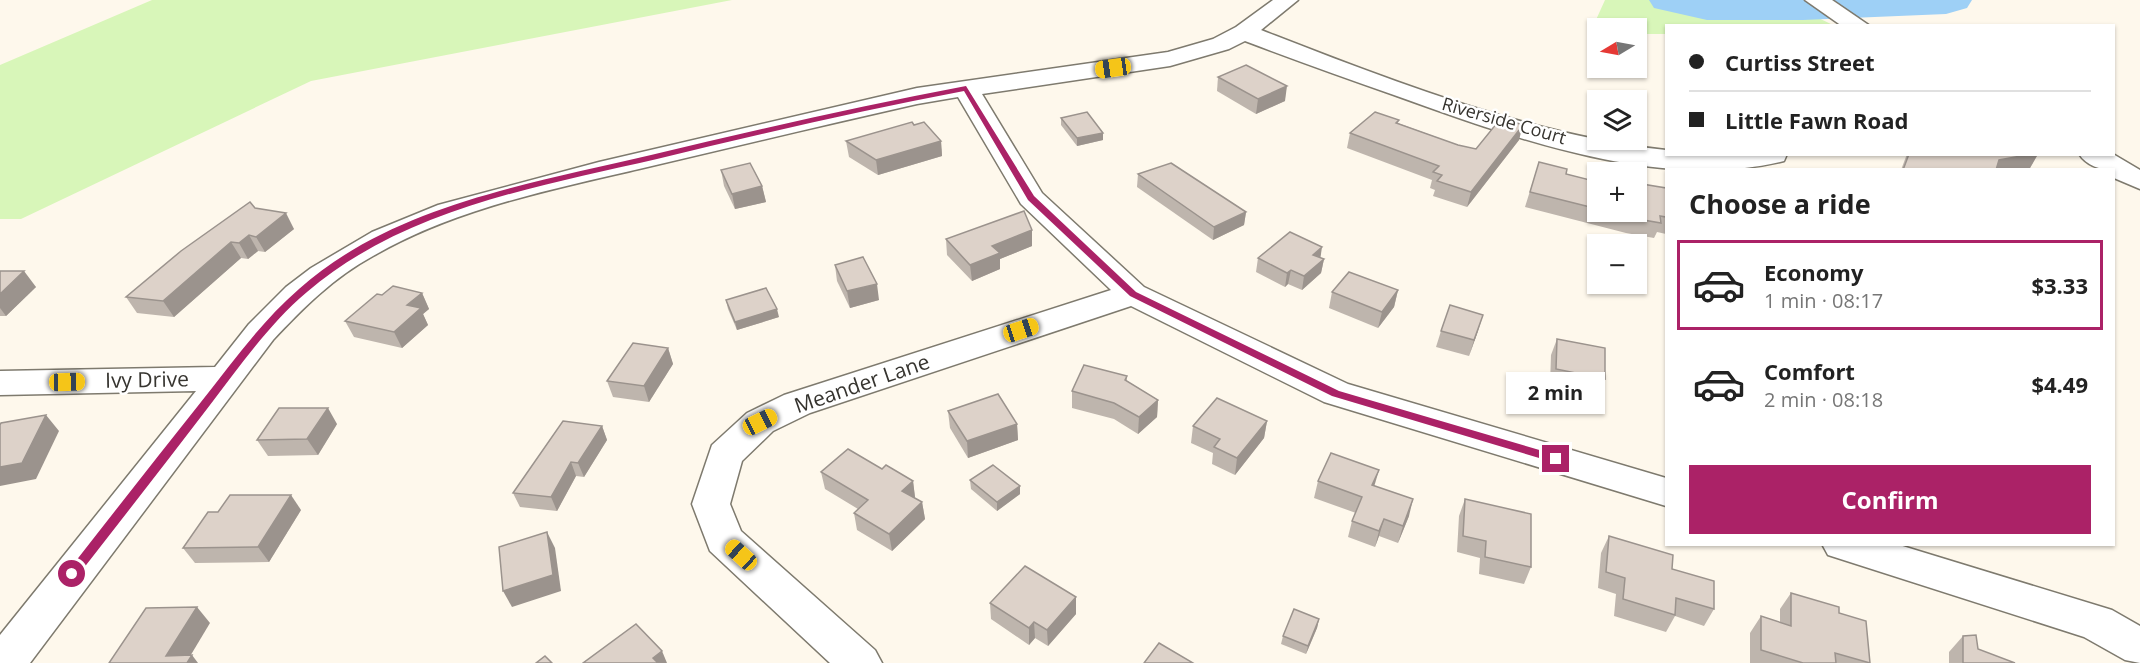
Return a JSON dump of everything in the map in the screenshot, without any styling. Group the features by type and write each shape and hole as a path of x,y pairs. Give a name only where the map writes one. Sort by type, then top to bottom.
{"street":[{"path":"4,663 222,379 261,332 302,291 338,263 389,234 428,217 622,164 847,111 966,89 1170,59 1221,44 1244,32 1287,0"},
{"path":"1816,0 1853,22"},
{"name":"Riverside Court","path":"1244,32 1433,100 1517,127 1618,152 1705,162 1748,160 1769,156"},
{"path":"966,89 1031,198 1133,294 1335,393 1665,492"},
{"path":"2096,156 2140,181"},
{"name":"Meander Lane","path":"860,663 724,540 711,504 725,455 760,422 797,404 1133,294"},
{"name":"Ivy Drive","path":"0,383 222,379"},
{"path":"1848,546 2097,623 2140,647"}],"green space":[{"path":"152,0 732,0 311,81 21,219 0,219 0,65"},
{"path":"1605,0 1781,0 1831,24 1665,24 1665,34 1647,34 1647,18 1597,18"}],"building":[{"path":"1246,65 1287,86 1258,99 1218,77"},
{"path":"1087,112 1103,133 1077,138 1061,118"},
{"path":"1375,112 1399,120 1396,123 1476,149 1501,118 1523,125 1471,192 1437,181 1442,175 1433,172 1439,166 1350,133"},
{"path":"912,122 914,125 924,122 941,141 876,160 846,141"},
{"path":"1908,156 2021,156 1999,160 1997,168 1904,168"},
{"path":"1539,162 1567,169 1566,174 1587,179 1587,206 1530,192"},
{"path":"750,163 762,186 732,194 721,170"},
{"path":"1171,163 1246,212 1214,227 1138,174"},
{"path":"1647,185 1665,188 1665,217 1660,216 1661,223 1647,221"},
{"path":"250,202 255,208 286,213 256,237 249,235 239,243 231,242 163,301 126,297 181,251"},
{"path":"1024,211 1032,230 992,246 1000,253 970,265 946,239"},
{"path":"1290,232 1322,247 1313,255 1324,259 1304,276 1291,270 1287,273 1258,258"},
{"path":"863,257 877,284 847,291 835,265"},
{"path":"0,271 24,271 0,294"},
{"path":"1349,272 1398,290 1382,312 1332,292"},
{"path":"393,286 422,293 407,305 421,308 394,332 345,321 377,294 382,295"},
{"path":"766,288 777,309 735,322 726,300"},
{"path":"1450,305 1483,315 1474,340 1441,331"},
{"path":"1557,339 1605,348 1605,379 1556,369"},
{"path":"633,343 668,348 644,386 607,381"},
{"path":"1084,365 1127,376 1125,380 1158,400 1139,417 1114,403 1072,391"},
{"path":"998,394 1017,424 967,441 948,411"},
{"path":"1217,398 1267,421 1237,458 1214,447 1220,439 1193,426"},
{"path":"279,408 328,408 307,439 257,440"},
{"path":"46,415 22,463 0,467 1,423"},
{"path":"563,421 602,426 578,463 571,462 551,497 513,493"},
{"path":"848,449 882,469 886,465 913,481 902,491 922,502 889,534 854,513 868,500 821,472"},
{"path":"1331,453 1379,470 1372,485 1413,499 1403,526 1384,519 1379,531 1352,521 1362,497 1318,481"},
{"path":"993,465 1020,486 997,502 970,480"},
{"path":"230,495 291,495 258,547 183,548 208,512 218,512"},
{"path":"1465,499 1531,514 1531,567 1485,557 1486,541 1463,536"},
{"path":"547,532 553,575 503,591 499,547"},
{"path":"1609,536 1673,555 1672,569 1714,581 1714,609 1676,598 1675,615 1623,599 1625,578 1606,572"},
{"path":"1025,566 1076,597 1047,630 1034,622 1029,628 990,603"},
{"path":"1791,593 1839,607 1839,613 1866,621 1870,663 1835,653 1836,663 1803,663 1761,650 1761,616 1791,626"},
{"path":"197,607 166,656 192,655 187,663 109,663 146,608"},
{"path":"1294,609 1319,619 1308,646 1283,636"},
{"path":"636,624 662,651 653,658 658,663 583,663"},
{"path":"1976,635 1978,649 2015,663 1963,663 1963,636"},
{"path":"1159,643 1193,663 1144,663"},
{"path":"545,656 552,663 536,663"}],"waterway":[{"path":"1667,0 1707,9 1757,7 1803,9 1946,3 1954,0"}],"route":[{"path":"72,574 222,379 261,332 302,291 338,263 389,234 428,217 471,203 599,170 847,111 917,96 966,89 1031,198 1133,294 1335,393 1556,459"}]}
